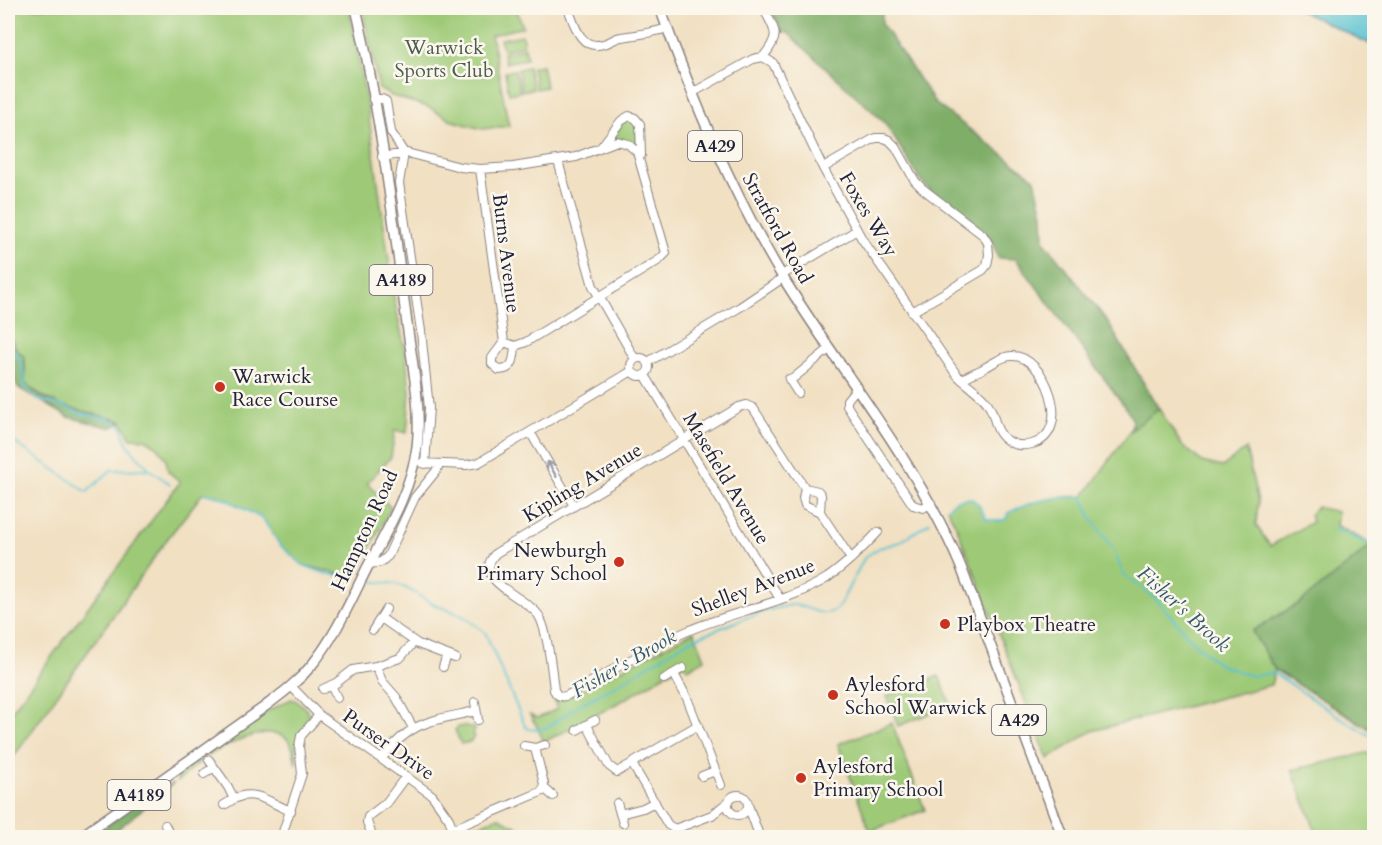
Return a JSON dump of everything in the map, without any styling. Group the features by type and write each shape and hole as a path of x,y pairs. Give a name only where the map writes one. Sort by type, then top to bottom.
{"main road":[{"name":"Hampton Road","path":"79,837 291,686 309,669 328,644 404,494 414,462 418,426 416,404 400,268 356,8"},
{"name":"Stratford Road","path":"660,8 692,93 737,192 783,276 931,502 961,567 1063,837"}],"street":[{"path":"568,8 579,36 591,44 602,45 616,38 652,33 668,28"},
{"path":"692,93 753,59 763,57 774,44 776,34 763,8"},
{"name":"Foxes Way","path":"763,57 773,63 823,168 856,230 954,371 962,380 987,402 997,430 1007,441 1015,445 1039,442 1050,430 1054,411 1050,395 1036,370 1023,358 1005,357 962,380"},
{"path":"373,99 386,101 391,132 404,153"},
{"path":"600,148 621,121 629,116 635,118 640,124 642,163"},
{"path":"823,168 875,138 887,139 896,147 915,181 985,238 990,255 983,270 912,312"},
{"path":"382,157 404,153 460,168 480,169 513,167 576,157 617,141 628,144 637,152 666,253 659,260 526,342 515,346 504,342 492,358 492,364 499,370 507,369 512,365 515,346"},
{"name":"Hampton Road","path":"404,153 399,183 428,399 429,423 425,464"},
{"path":"558,160 592,286 635,359"},
{"name":"Burns Avenue","path":"480,169 504,342"},
{"path":"648,362 740,307 783,276 856,230"},
{"path":"798,393 789,379 829,349"},
{"path":"632,371 639,376 645,375 649,370 648,362 642,358 635,359"},
{"path":"632,371 635,359"},
{"path":"414,462 466,465 478,463 632,371"},
{"name":"Masefield Avenue","path":"645,375 780,599"},
{"path":"856,388 847,400 848,406 913,505 920,508 931,502"},
{"name":"Kipling Avenue","path":"568,695 559,696 554,690 544,631 539,616 530,606 492,578 489,564 496,553 739,407 750,406 805,488"},
{"path":"530,432 574,506"},
{"path":"370,564 381,562 388,556 415,497 437,470 439,464"},
{"path":"820,512 821,495 818,491 805,488 804,504 820,512 851,559"},
{"name":"Shelley Avenue","path":"568,695 687,631 780,599 825,579 851,559 878,532"},
{"path":"373,630 386,609"},
{"path":"381,618 414,642 455,658"},
{"path":"323,689 353,670 376,666 400,658 414,642"},
{"path":"443,667 447,655"},
{"path":"376,666 382,681 396,697 413,728"},
{"path":"664,679 683,668"},
{"path":"674,674 687,698 721,785"},
{"path":"331,685 337,698"},
{"name":"Purser Drive","path":"291,686 319,715 432,795 446,813 454,833"},
{"path":"475,702 478,720"},
{"path":"382,758 397,739 413,728 476,711"},
{"path":"281,837 302,774 299,746 302,736 319,715"},
{"path":"577,730 595,720"},
{"path":"587,725 611,769 619,771 698,725"},
{"path":"524,746 536,748 545,745"},
{"path":"536,748 545,789 554,796"},
{"path":"204,774 212,763 234,799"},
{"path":"632,764 668,825 675,829 712,815 745,812 748,805"},
{"path":"702,776 716,771"},
{"path":"373,837 367,822 368,817 386,803 406,776"},
{"path":"454,833 541,793 545,789"},
{"path":"224,805 243,795 255,794 291,811"},
{"path":"712,815 733,796 741,795 746,798 758,834"},
{"path":"729,801 729,808 735,814 748,820 758,834"},
{"path":"617,802 623,823"},
{"path":"620,814 655,802"},
{"path":"165,825 167,836"}],"green space":[{"name":"Warwick Race Course","path":"8,8 349,8 367,104 394,298 405,350 410,391 407,433 395,430 391,457 367,483 391,508 354,578 303,565 280,545 263,519 224,498 203,493 168,538 8,765 8,716 180,482 168,471 166,459 158,447 145,439 131,438 121,421 59,404 25,383 25,357 18,351 8,335"},
{"name":"Warwick Sports Club","path":"362,8 516,8 523,27 491,35 509,126 482,129 453,121 428,107 392,96 379,89"},
{"path":"768,8 882,8 882,24 935,103 1035,179 1043,214 1044,241 1107,321 1159,409 1130,431 1133,421 1125,407 1016,259 998,258 991,239 931,192 919,178 885,123 787,32 781,32"},
{"path":"522,35 524,45 503,50 500,39"},
{"path":"525,48 527,59 505,63 503,53"},
{"path":"542,65 546,87 536,89 532,67"},
{"path":"528,67 533,89 522,91 518,69"},
{"path":"515,70 520,92 509,94 505,72"},
{"path":"630,119 637,122 637,147 610,140 624,121"},
{"path":"8,335 18,351 25,357 25,383 41,397 60,405 122,421 112,428 68,417 17,387 8,354"},
{"path":"1159,409 1181,444 1202,462 1222,467 1246,449 1258,502 1256,525 1270,546 1312,522 1310,515 1317,507 1338,512 1336,525 1372,545 1300,603 1252,631 1275,670 1271,685 1092,731 1048,759 957,528 947,508 957,500 971,498 979,505 986,519 1000,521 1006,519 1008,513 1036,502 1084,496 1130,431"},
{"path":"1372,545 1374,547 1374,732 1275,670 1252,631 1300,603"},
{"path":"694,631 705,659 688,669 684,664 674,669 619,702 543,742 530,715 538,718 557,709 554,701 565,698"},
{"path":"939,676 951,705 898,726 887,696"},
{"path":"291,699 304,706 310,719 296,747 296,764 289,741 282,735 262,734 239,740 211,754 178,781 176,774 268,711"},
{"path":"892,723 925,810 870,831 838,744"},
{"path":"465,726 475,729 472,733 474,737 470,742 461,744 455,730"},
{"path":"1374,752 1374,837 1318,837 1292,770"},
{"path":"174,783 108,837 90,837 160,788"},
{"path":"498,817 536,837 463,837 463,832"}],"water":[{"path":"1295,8 1363,8 1374,13 1374,46"}],"waterway":[{"path":"8,340 21,361 26,389 38,400 83,414 110,419 122,427 129,446 149,469"},
{"name":"Fisher's Brook","path":"8,438 87,492 111,470 149,469 170,484"},
{"name":"Fisher's Brook","path":"203,493 224,498 263,519 280,545 303,565 327,574 354,578"},
{"name":"Fisher's Brook","path":"947,508 957,500 971,498 979,505 986,519 1000,521 1006,519 1008,513 1035,502 1082,497 1092,519 1114,550 1123,574 1157,600 1194,643 1220,665 1252,676 1274,673 1374,738"},
{"name":"Fisher's Brook","path":"366,581 397,584 431,603 461,615 485,632 525,726 528,729 539,730 550,726 577,706 615,686 688,641 748,617 787,606 799,606 821,613 832,612 838,608 865,557 879,548 900,542 930,522"},
{"path":"1333,528 1374,546"}],"place":[{"name":"Warwick Race Course","path":"220,387"},
{"name":"Newburgh Primary School","path":"619,562"},
{"name":"Playbox Theatre","path":"945,624"},
{"name":"Aylesford School Warwick","path":"833,695"},
{"name":"Aylesford Primary School","path":"801,778"}]}
